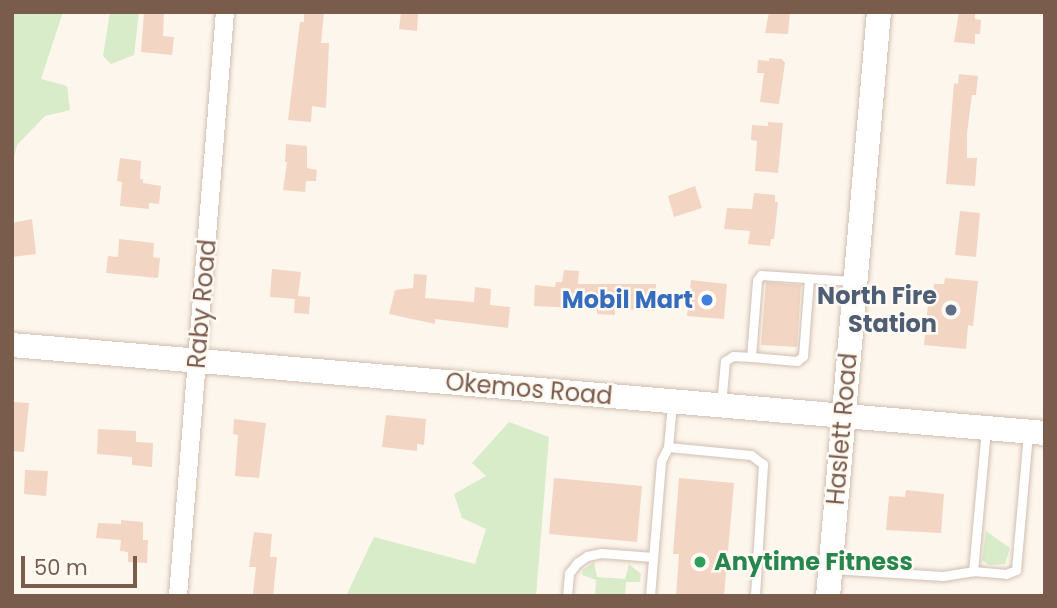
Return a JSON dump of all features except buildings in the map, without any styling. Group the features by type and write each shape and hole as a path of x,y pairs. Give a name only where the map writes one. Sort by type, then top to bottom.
{"street":[{"name":"Raby Road","path":"178,596 225,12"},
{"name":"Haslett Road","path":"828,596 879,12"},
{"name":"Okemos Road","path":"12,345 1037,432"}],"lane":[{"path":"751,357 758,331 760,303 757,280 761,275 854,282"},
{"path":"721,405 725,361 733,356 800,359 809,278"},
{"path":"650,596 661,461 668,447 673,401"},
{"path":"973,572 986,427"},
{"path":"830,569 943,576 973,572 1009,574 1016,570 1037,432"},
{"path":"668,447 751,454 763,464 755,596"},
{"path":"568,596 569,573 576,563 587,556 601,553 653,557"}],"green space":[{"path":"12,12 63,12 41,79 67,86 70,110 45,116 17,145 12,165"},
{"path":"110,12 139,12 134,55 111,64 103,56"},
{"path":"509,422 549,437 536,596 346,596 374,537 475,564 486,529 462,518 454,494 486,476 472,463"},
{"path":"986,531 1010,548 1005,564 989,565 982,560"},
{"path":"594,562 597,577 625,579 629,564 641,574 640,582 626,582 625,596 595,596 596,580 582,575 583,570"}],"place":[{"name":"Mobil Mart","path":"707,300"},
{"name":"North Fire Station","path":"951,310"},
{"name":"Anytime Fitness","path":"700,562"}]}
